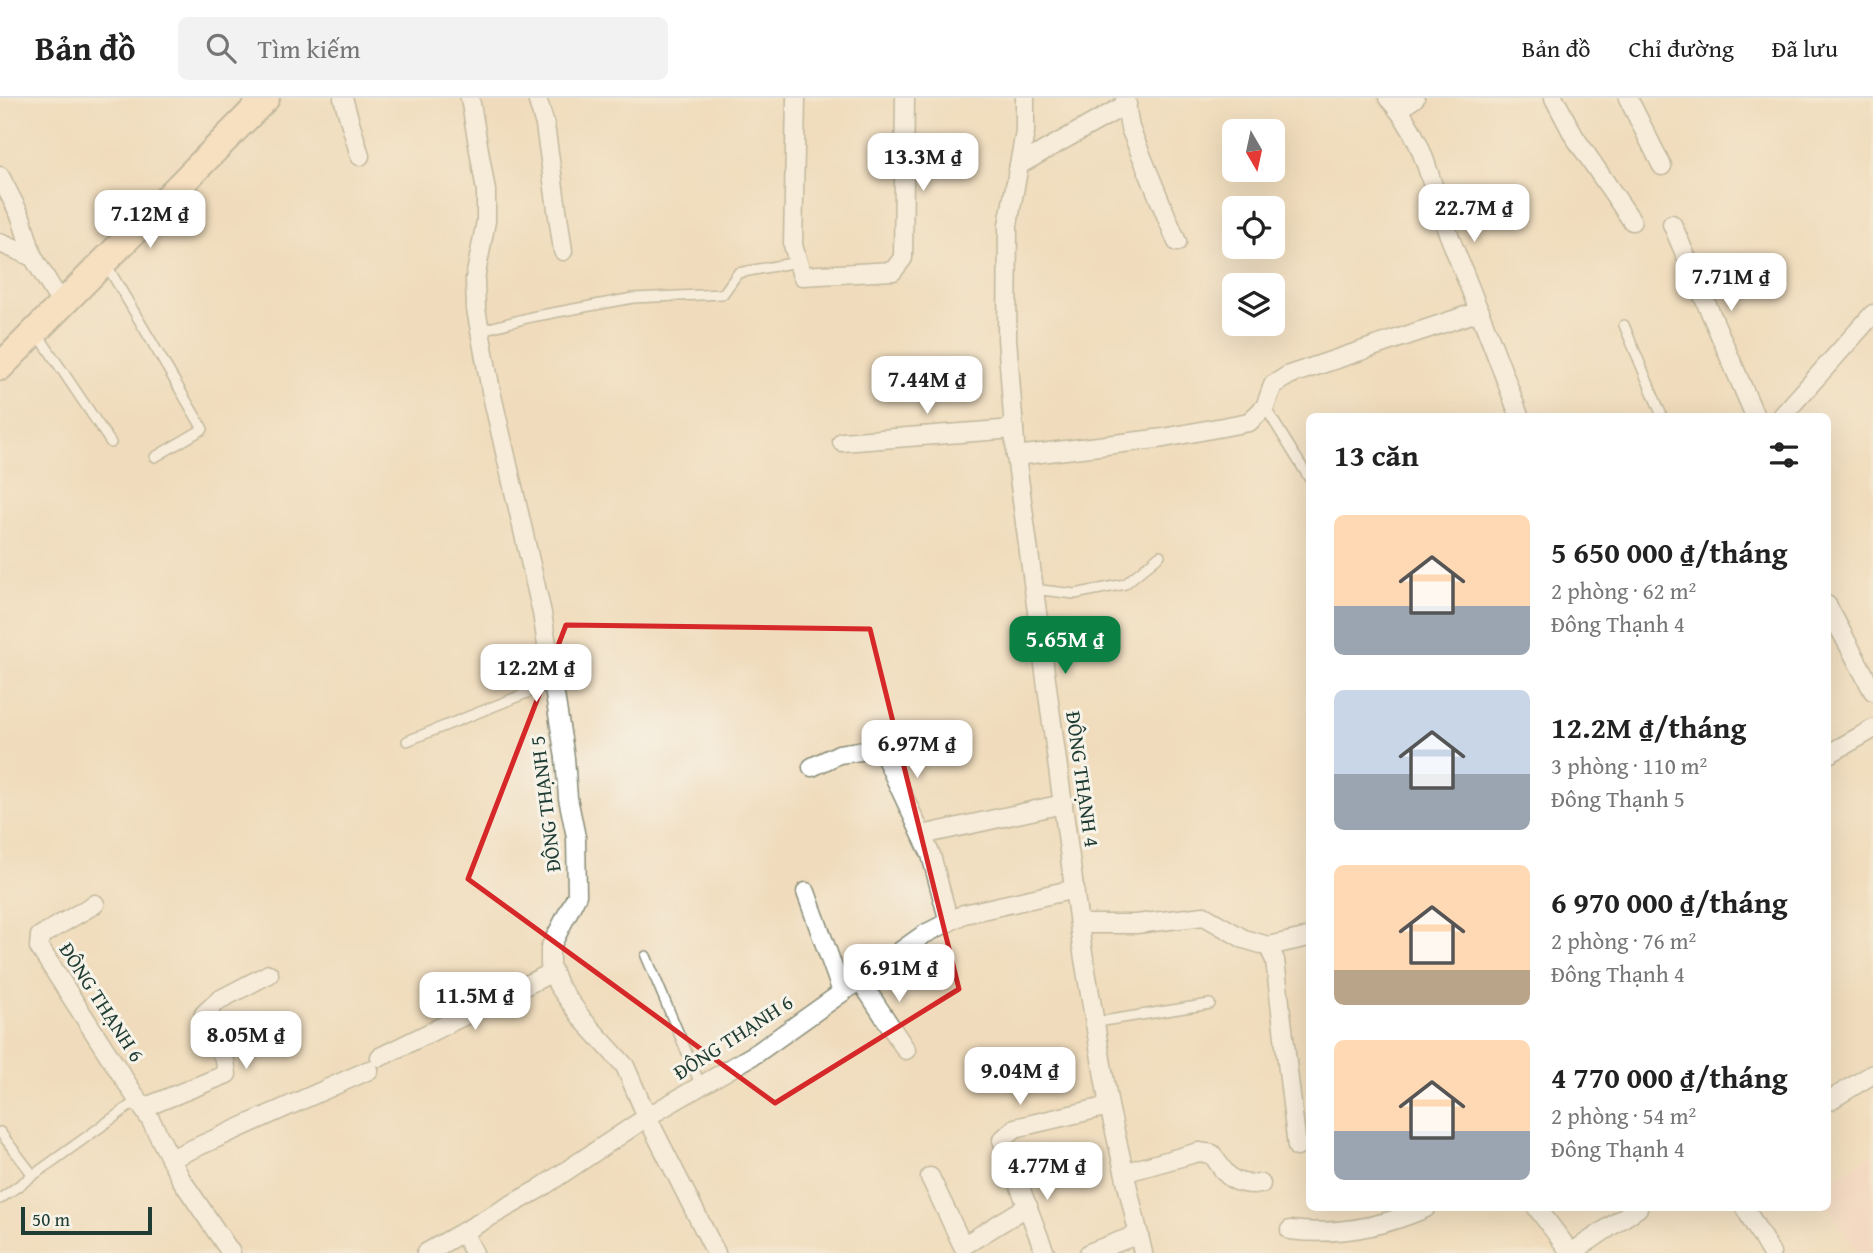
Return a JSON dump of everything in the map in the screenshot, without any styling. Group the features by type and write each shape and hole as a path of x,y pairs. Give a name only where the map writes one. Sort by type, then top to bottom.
{"main road":[{"path":"0,367 266,98"}],"street":[{"path":"344,98 360,156"},
{"name":"ĐÔNG THẠNH 5","path":"470,98 486,191 486,221 475,279 476,309 482,330 491,391 542,613 576,837 577,895 550,948 553,972"},
{"path":"537,98 545,125 563,251"},
{"path":"796,98 793,245 802,275 893,271 903,257 905,98"},
{"name":"ĐÔNG THẠNH 4","path":"1025,98 1025,132 1008,225 1007,338 1016,456 1080,924 1109,1106 1127,1172 1143,1253"},
{"path":"1415,98 1393,104 1422,153 1447,229 1518,413"},
{"path":"1554,98 1574,136 1632,221"},
{"path":"1628,98 1662,166"},
{"path":"1019,165 1126,101 1130,128 1177,242"},
{"path":"0,176 21,217 33,257 62,305"},
{"path":"1672,225 1754,413"},
{"path":"0,243 33,257"},
{"path":"1016,456 1164,438 1249,422 1265,407 1273,385 1289,375 1480,311"},
{"path":"1785,413 1873,314"},
{"path":"842,442 1014,429"},
{"path":"1831,612 1873,691"},
{"path":"1831,753 1873,729"},
{"path":"812,767 839,754 881,748 931,855 949,922"},
{"path":"922,835 1063,804"},
{"name":"ĐÔNG THẠNH 6","path":"426,1253 539,1189 647,1117 757,1053 923,935 964,914 1075,889"},
{"path":"806,892 842,992"},
{"name":"ĐÔNG THẠNH 6","path":"95,904 40,936 39,947 140,1104 170,1158 231,1253"},
{"path":"1080,924 1136,924 1204,916 1244,939 1268,946 1306,938"},
{"path":"1268,946 1275,960 1297,1147"},
{"path":"170,1158 375,1063 553,972 583,1020 625,1066 647,1117 716,1253"},
{"path":"140,1104 227,1074 225,1061 204,1014 219,1000 269,974"},
{"path":"860,980 906,1050"},
{"path":"1831,1100 1873,1074"},
{"path":"1045,1253 1002,1140 1015,1128 1109,1106"},
{"path":"1127,1172 1199,1152 1212,1154 1226,1175 1241,1185 1261,1184"},
{"path":"930,1177 963,1246 1028,1206"},
{"path":"1290,1230 1317,1234 1364,1228 1397,1220 1419,1211"},
{"path":"1539,1211 1571,1253 1634,1211"},
{"path":"1747,1211 1771,1253"},
{"path":"463,1232 474,1253"},
{"path":"1089,1253 1139,1234"}],"lane":[{"path":"482,330 531,317 633,299 723,294 738,273 797,262"},
{"path":"105,263 203,429 155,457"},
{"path":"1624,325 1661,413"},
{"path":"36,332 111,443"},
{"path":"1265,407 1306,473"},
{"path":"1034,589 1075,594 1125,584 1160,555"},
{"path":"407,741 552,683"},
{"path":"646,956 701,1086"},
{"path":"1097,1022 1210,1004"},
{"path":"0,1199 140,1104"},
{"path":"0,1132 33,1175"}],"highlighted area":[{"path":"566,625 870,629 959,989 775,1103 468,879"}],"shaded area":[{"path":"1873,1154 1873,1253 1857,1253 1831,1210 1831,1180"}]}
